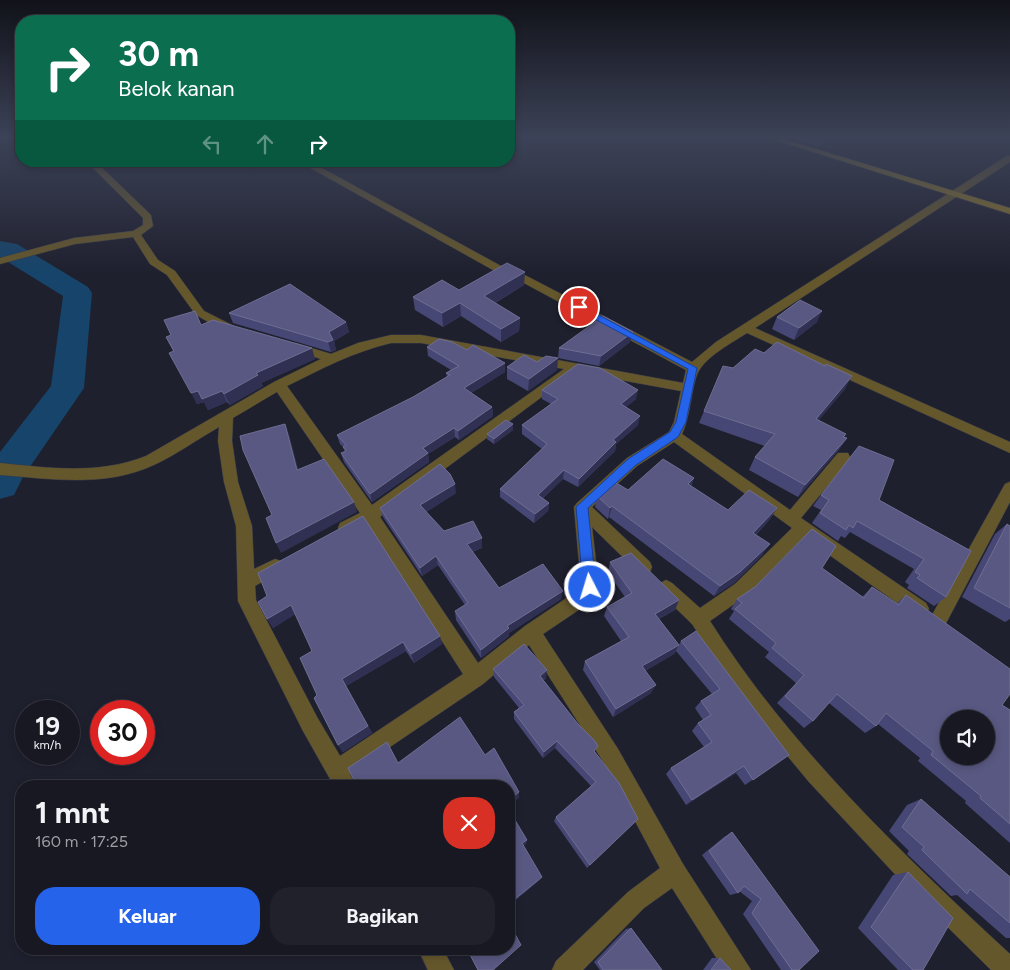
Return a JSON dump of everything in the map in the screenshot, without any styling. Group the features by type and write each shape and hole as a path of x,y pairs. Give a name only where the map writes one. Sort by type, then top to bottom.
{"main road":[{"path":"918,183 1010,211"}],"street":[{"path":"2,260 56,244 136,234 148,226 148,217 113,183"},
{"path":"343,183 497,268 513,273 693,368"},
{"path":"582,507 632,462 674,434 681,422 693,368 720,346 972,183"},
{"path":"136,234 154,262 171,274 200,313 224,327 242,332"},
{"path":"748,329 1010,448"},
{"path":"0,469 95,476 129,470 279,385 332,358 378,342 406,338 421,339 688,388"},
{"path":"287,345 332,358"},
{"path":"329,537 370,514 572,368"},
{"path":"279,385 370,514 476,677"},
{"path":"226,416 225,441 231,482 244,526 247,601 310,724 342,780"},
{"path":"674,434 797,524 944,625 1010,488"},
{"path":"698,618 718,609 757,574 797,524 844,457"},
{"path":"582,507 698,618 737,678 798,756 936,902 1004,963"},
{"path":"342,780 342,767 476,677 531,632 580,599 590,587 582,507"},
{"path":"246,582 287,559"},
{"path":"531,632 569,694 611,756 675,872 738,970"},
{"path":"565,970 636,900 675,872"},
{"path":"433,955 441,970"}],"building":[{"path":"507,263 525,272 484,296 520,318 501,329 460,303 442,313 413,297 442,280 459,290"},
{"path":"290,284 346,322 329,332 333,340 328,342 229,313"},
{"path":"800,300 822,311 799,328 777,317"},
{"path":"195,311 201,325 213,320 312,348 256,373 258,375 224,394 222,391 202,399 198,391 191,393 169,353 174,351 166,337 171,335 164,320"},
{"path":"603,316 633,332 601,356 559,348"},
{"path":"439,339 452,342 467,350 473,345 505,363 464,388 492,407 458,431 454,428 423,448 428,453 370,494 341,453 346,451 343,447 346,445 337,435 413,397 450,375 446,373 459,366 427,347"},
{"path":"777,342 825,366 826,364 852,376 816,419 846,434 843,437 847,438 805,485 755,457 775,434 704,411 723,366 733,368 755,349 764,353"},
{"path":"524,355 537,362 546,356 558,358 529,379 507,367"},
{"path":"578,364 600,368 638,390 621,404 640,416 613,440 616,442 579,479 564,470 538,495 549,503 535,514 500,489 547,444 522,425 558,399 542,390"},
{"path":"506,420 513,424 494,439 487,434"},
{"path":"285,424 297,470 324,459 354,502 276,543 266,518 272,515 243,450 240,436"},
{"path":"859,446 894,460 879,500 971,551 946,597 917,578 920,575 915,572 924,559 857,521 853,528 849,525 846,530 820,513 829,500 821,495"},
{"path":"663,459 694,478 688,484 728,510 749,490 777,508 753,533 770,544 740,572 720,586 612,506 610,508 597,496 613,481 628,490"},
{"path":"440,464 450,474 455,484 420,505 444,531 473,521 482,538 467,544 499,588 543,564 563,591 507,626 509,628 481,650 455,611 468,603 436,556 420,568 380,508"},
{"path":"363,516 440,636 411,654 403,642 342,679 368,726 338,745 314,698 317,695 300,658 312,651 291,605 267,619 258,602 267,596 258,573"},
{"path":"1007,524 1010,526 1010,608 974,588"},
{"path":"812,529 836,546 822,568 864,598 872,587 899,605 906,595 1010,669 1010,694 1002,705 1010,710 1010,824 980,798 981,796 943,765 995,765 995,710 940,710 940,762 931,755 933,751 886,713 876,726 837,694 813,721 785,696 804,675 772,648 776,643 735,609 742,603 737,599 755,587"},
{"path":"631,553 679,600 655,614 679,645 642,666 656,685 616,709 585,661 629,637 607,607 632,593 610,562"},
{"path":"696,631 789,755 753,780 744,766 692,800 671,768 712,742 698,723 711,715 701,701 720,689 681,641"},
{"path":"524,644 547,670 540,676 598,746 594,751 619,783 638,819 590,865 556,817 596,782 557,741 544,752 514,712 524,705 493,669"},
{"path":"460,717 485,755 494,748 512,780 354,780 348,768 387,742 398,763"},
{"path":"515,785 519,792 515,795"},
{"path":"921,799 1010,877 1010,923 970,889 967,894 922,850 924,847 902,827"},
{"path":"515,820 527,840 522,843 542,877 515,899"},
{"path":"732,832 819,951 799,970 792,970 752,913 761,899 744,886 738,893 709,851"},
{"path":"908,872 953,918 923,970 913,970 871,927"},
{"path":"631,928 662,970 603,970 598,962"},
{"path":"515,934 521,945 515,950"},
{"path":"470,955 510,955 493,970 478,970"},
{"path":"720,958 731,970 711,970"}],"waterway":[{"path":"0,249 8,250 78,293 67,388 8,469 0,484"}],"route":[{"path":"579,307 693,368 681,422 674,434 632,462 582,507 590,587"}]}
